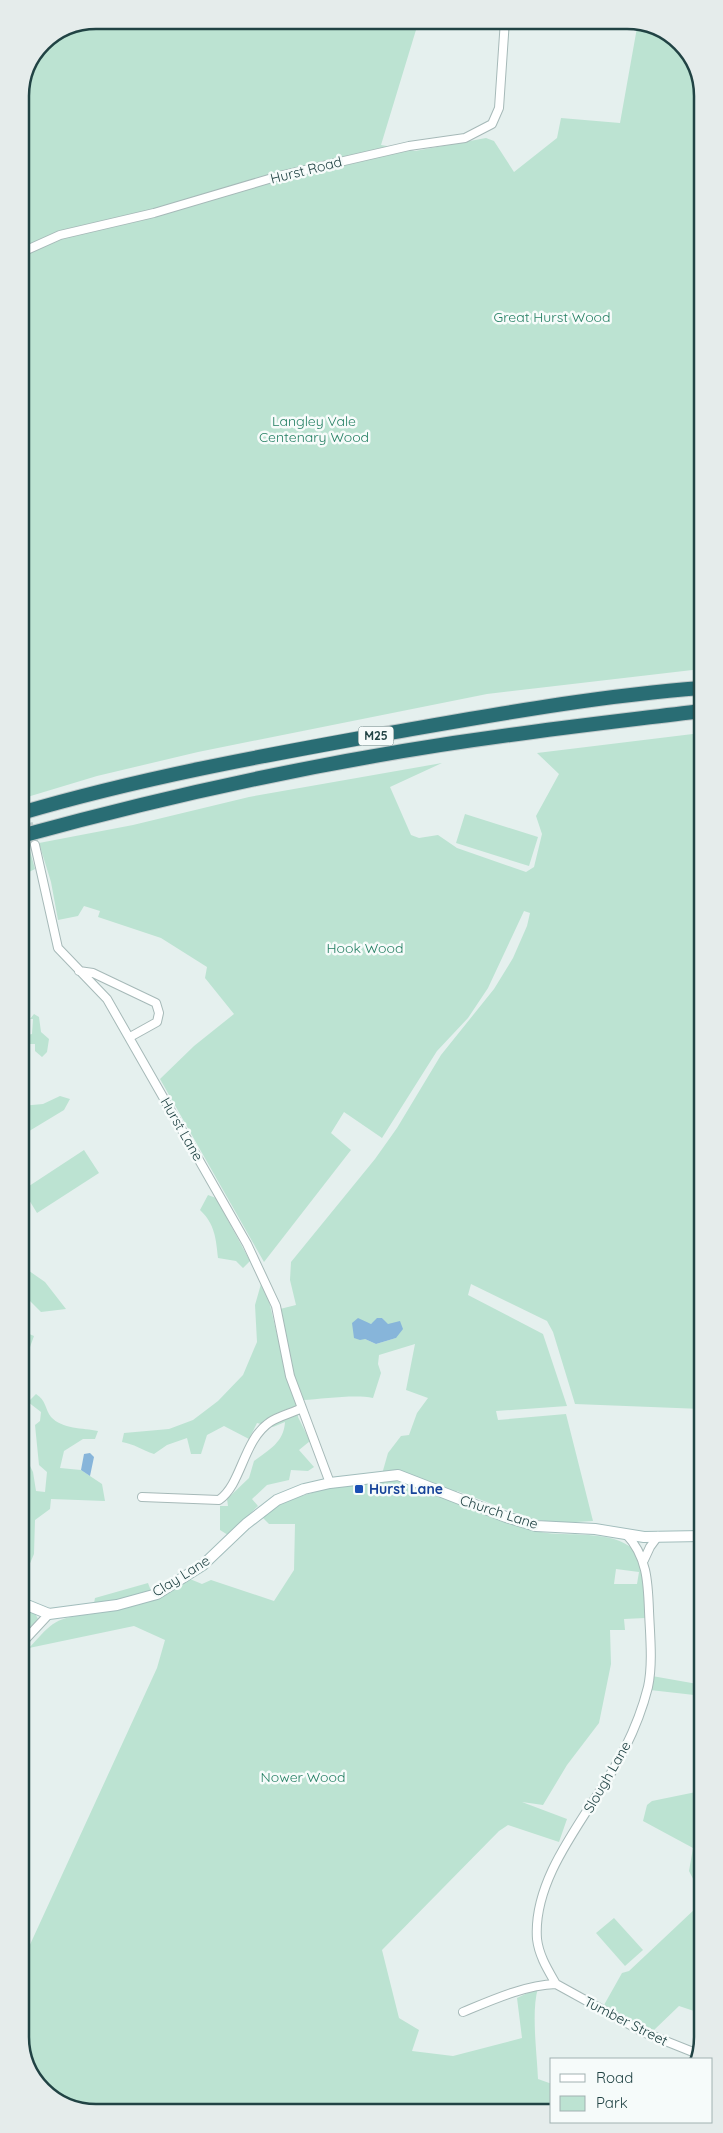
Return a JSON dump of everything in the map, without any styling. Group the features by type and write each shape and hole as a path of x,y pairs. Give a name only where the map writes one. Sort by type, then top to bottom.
{"highway":[{"name":"M25","path":"29,801 324,745 499,714 694,689"},
{"name":"M25","path":"29,834 148,802 335,764 508,735 694,712"}],"street":[{"name":"Hurst Road","path":"29,249 60,235 154,213 279,176 409,146 465,138 492,124 499,108 504,29"},
{"name":"Hurst Lane","path":"34,845 58,948 107,999 247,1244 276,1306 290,1376 330,1483"},
{"path":"79,970 93,973 156,1003 159,1013 157,1022 130,1037"},
{"path":"142,1497 219,1500 227,1494 251,1444 269,1422 302,1408"},
{"name":"Church Lane","path":"330,1483 398,1475 506,1517 536,1526 595,1529 626,1534 694,1536"},
{"name":"Clay Lane","path":"49,1614 117,1605 157,1594 204,1565 246,1524 278,1500 304,1489 330,1483"},
{"name":"Slough Lane","path":"556,1984 548,1970 537,1940 538,1920 543,1894 559,1859 625,1748 648,1686 650,1622 648,1586 644,1560 637,1545 626,1534"},
{"path":"644,1560 650,1546 658,1536"},
{"path":"29,1606 49,1614 29,1635"},
{"path":"542,1985 548,1970"},
{"path":"464,2012 489,2001 542,1985 556,1984"},
{"name":"Tumber Street","path":"556,1984 643,2032 693,2052"}],"green space":[{"name":"Langley Vale Centenary Wood","path":"416,29 381,145 415,151 486,138 494,141 514,172 557,138 561,118 620,123 637,30 653,34 672,45 685,62 694,87 694,670 487,694 198,752 97,776 29,796 29,95 30,82 40,58 58,40 82,30"},
{"path":"694,734 694,1409 575,1404 553,1332 547,1321 471,1284 468,1295 543,1334 567,1406 496,1411 498,1420 566,1414 593,1521 559,1523 532,1519 457,1491 454,1500 499,1520 523,1528 547,1533 608,1538 630,1546 640,1559 644,1584 645,1618 624,1619 625,1630 610,1630 611,1664 599,1723 567,1765 543,1805 522,1802 567,1819 559,1842 508,1825 499,1831 382,1950 399,2018 419,2030 412,2051 453,2056 522,2038 517,1998 538,1988 535,2020 538,2079 550,2083 550,2104 91,2104 74,2101 62,2095 45,2082 31,2055 29,2046 29,1947 157,1668 165,1640 134,1626 29,1648 56,1622 70,1617 92,1614 95,1598 148,1583 154,1599 190,1579 202,1584 211,1580 274,1601 294,1570 295,1524 269,1524 261,1516 285,1501 335,1486 380,1481 388,1453 401,1436 409,1435 417,1413 428,1398 406,1390 415,1344 379,1355 378,1364 381,1373 373,1398 348,1397 303,1400 293,1372 280,1309 296,1305 290,1280 291,1262 375,1159 397,1128 441,1055 494,989 513,958 527,926 530,913 524,911 488,988 468,1018 437,1051 382,1138 344,1112 331,1133 351,1150 264,1262 160,1079 194,1046 234,1014 205,978 207,967 161,938 98,917 100,911 84,906 78,916 58,920 51,882 39,843 133,825 249,797 442,763 390,787 411,835 419,838 438,835 457,848 526,872 534,867 542,834 536,816 559,774 537,753","holes":["382,1318 396,1338 376,1344 365,1339 366,1323 371,1324","616,1569 639,1572 637,1584 614,1584"]},
{"path":"465,814 538,837 529,866 456,843"},
{"path":"29,848 35,869 29,872"},
{"path":"34,1014 39,1017 41,1032 49,1039 47,1052 42,1057 35,1051 35,1044 29,1044 33,1019 30,1019"},
{"path":"60,1096 70,1099 64,1110 29,1131 29,1105 43,1104"},
{"path":"84,1150 99,1173 37,1213 29,1200 29,1186"},
{"path":"208,1195 216,1198 250,1261 243,1268 236,1261 218,1258 212,1226 200,1210"},
{"path":"29,1271 45,1282 66,1309 41,1312 29,1300"},
{"path":"261,1284 269,1301 288,1381 296,1399 298,1417 310,1441 299,1450 314,1467 308,1471 291,1470 289,1480 267,1485 252,1499 258,1506 228,1535 220,1530 220,1506 228,1506 227,1499 249,1478 254,1461 279,1440 285,1422 273,1427 257,1423 249,1439 224,1426 207,1435 201,1454 191,1454 187,1438 167,1445 154,1454 122,1442 124,1433 169,1429 193,1420 218,1401 243,1375 257,1342 255,1305"},
{"path":"29,1334 34,1336 29,1350"},
{"path":"36,1394 44,1402 51,1417 61,1424 98,1431 95,1439 83,1439 64,1451 60,1468 81,1470 102,1484 105,1501 51,1499 50,1509 35,1520 34,1554 29,1566 29,1464 33,1472 36,1491 45,1492 47,1472 39,1465 35,1425 40,1421 41,1412 29,1401"},
{"path":"29,1611 35,1613 38,1619 29,1629"},
{"path":"652,1676 694,1683 694,1695 650,1690"},
{"path":"694,1792 694,1881 689,1871 693,1848 643,1821 647,1805 652,1801"},
{"path":"694,1910 694,2011 679,2006 653,2031 604,2005 622,1973 629,1971"},
{"path":"614,1918 643,1950 625,1966 596,1933"}],"water":[{"path":"358,1318 371,1324 377,1318 382,1318 388,1324 400,1321 403,1329 396,1338 376,1344 365,1339 354,1338 352,1323"},
{"path":"90,1453 94,1457 90,1476 81,1470 84,1454"}],"tunnel":[{"path":"29,824 35,845"}],"place":[{"name":"Hurst Lane","path":"359,1489"}],"park label":[{"name":"Great Hurst Wood","path":"552,317"},
{"name":"Hook Wood","path":"365,948"},
{"name":"Nower Wood","path":"303,1777"}]}
